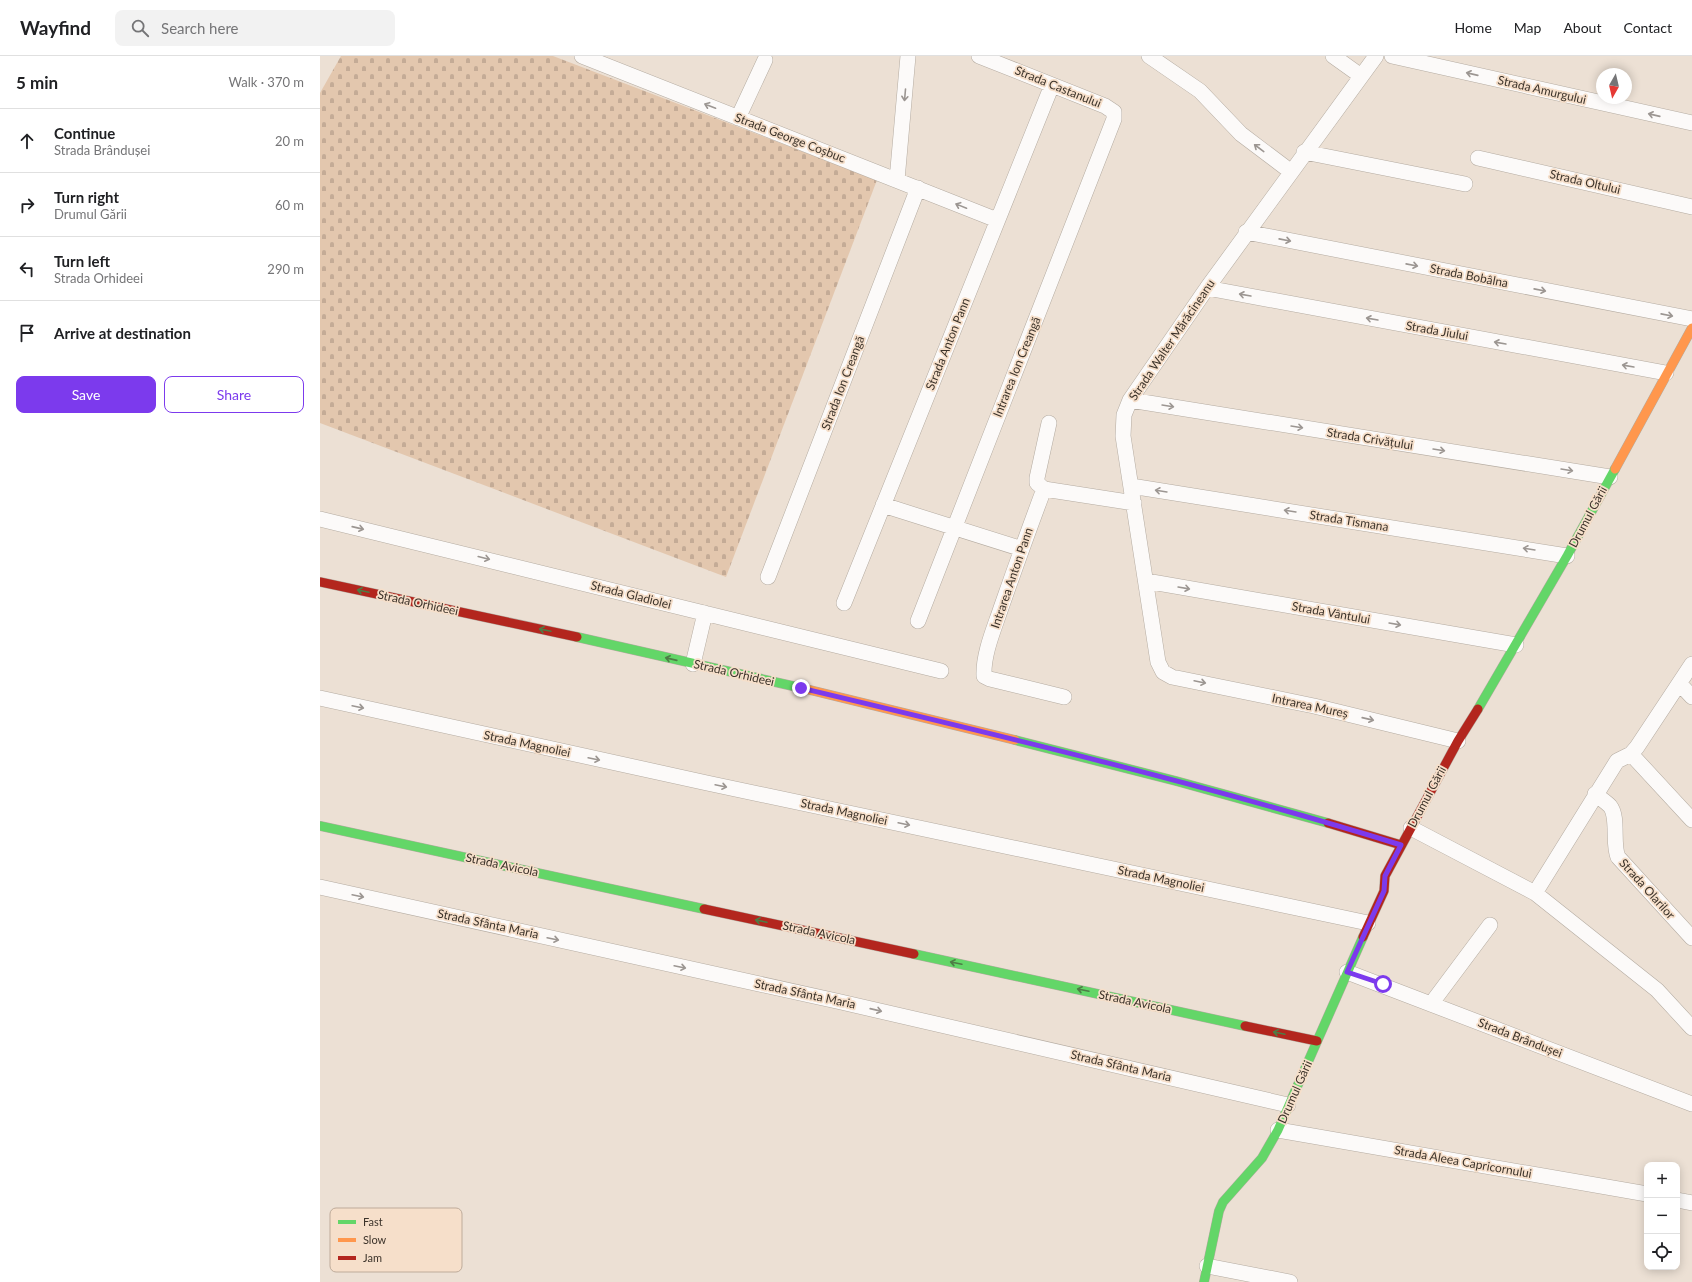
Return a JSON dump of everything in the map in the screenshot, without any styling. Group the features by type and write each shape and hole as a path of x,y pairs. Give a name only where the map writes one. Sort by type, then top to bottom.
{"street":[{"name":"Strada George Coșbuc","path":"582,56 997,220"},
{"path":"897,180 908,56"},
{"name":"Strada Castanului","path":"979,56 1105,106 1114,112"},
{"path":"1149,56 1200,91 1241,134 1290,171"},
{"path":"1333,56 1361,76"},
{"name":"Strada Walter Mărăcineanu","path":"1163,672 1158,662 1131,486 1123,428 1124,415 1130,400 1206,288 1290,171 1376,56"},
{"name":"Strada Amurgului","path":"1392,56 1692,123"},
{"path":"738,118 764,60"},
{"name":"Strada Anton Pann","path":"844,603 1052,85"},
{"name":"Intrarea Ion Creangă","path":"918,621 1111,126 1114,112"},
{"path":"1304,152 1465,184"},
{"name":"Strada Oltului","path":"1478,158 1692,206"},
{"name":"Strada Ion Creangă","path":"768,577 918,188"},
{"name":"Strada Bobâlna","path":"1246,232 1692,319"},
{"name":"Strada Jiului","path":"1206,288 1666,374"},
{"name":"Drumul Gării","path":"1204,1282 1219,1212 1223,1202 1262,1158 1278,1130 1368,923 1384,891 1385,876 1458,741 1516,645 1567,556 1692,328"},
{"name":"Strada Crivățului","path":"1130,400 1610,477"},
{"path":"1049,423 1037,478 1037,483 1044,490 1134,503"},
{"name":"Strada Tismana","path":"1131,486 1567,556"},
{"name":"Intrarea Anton Pann","path":"1044,490 994,629 984,667 984,676 990,679 1064,698"},
{"path":"883,505 1022,549"},
{"name":"Strada Gladiolei","path":"320,519 942,671"},
{"name":"Strada Vântului","path":"1146,581 1516,645"},
{"name":"Strada Orhideei","path":"320,582 538,628 965,727 1178,781 1322,820 1401,845"},
{"path":"693,664 705,613"},
{"path":"1535,893 1595,794 1617,761 1631,754 1680,684 1692,664"},
{"name":"Intrarea Mureș","path":"1163,672 1172,677 1314,706 1458,741"},
{"path":"1680,684 1692,697"},
{"name":"Strada Magnoliei","path":"320,698 707,783 1368,923"},
{"path":"1631,754 1692,820"},
{"name":"Strada Olarilor","path":"1595,794 1611,807 1613,812 1615,845 1618,857 1692,938"},
{"name":"Strada Avicola","path":"320,826 1317,1041"},
{"path":"1411,828 1535,893 1657,990 1692,1028"},
{"name":"Strada Sfânta Maria","path":"320,887 834,1000 1288,1105"},
{"path":"1431,1004 1490,925"},
{"name":"Strada Brândușei","path":"1347,972 1692,1104"},
{"name":"Strada Aleea Capricornului","path":"1278,1130 1644,1193"},
{"path":"1680,1201 1692,1203"},
{"path":"1207,1266 1290,1282"}],"green space":[{"path":"341,56 553,56 877,180 726,577 320,423 320,93"}],"traffic: fast":[{"path":"1478,709 1567,556 1615,469"},
{"path":"577,637 806,689"},
{"path":"1015,740 1176,781 1328,823"},
{"path":"320,826 704,909"},
{"path":"1204,1282 1219,1211 1223,1202 1262,1158 1278,1130 1363,937"},
{"path":"914,954 1245,1026"}],"traffic: slow":[{"path":"1615,469 1692,328"},
{"path":"806,689 1015,740"}],"traffic: jam":[{"path":"320,582 577,637"},
{"path":"1363,937 1384,891 1385,876 1458,741 1478,709"},
{"path":"1328,823 1401,845"},
{"path":"704,909 914,954"},
{"path":"1245,1026 1317,1041"}],"route":[{"path":"801,688 965,727 1178,781 1322,820 1401,845 1385,876 1384,891 1368,923 1347,972 1383,984"}]}
